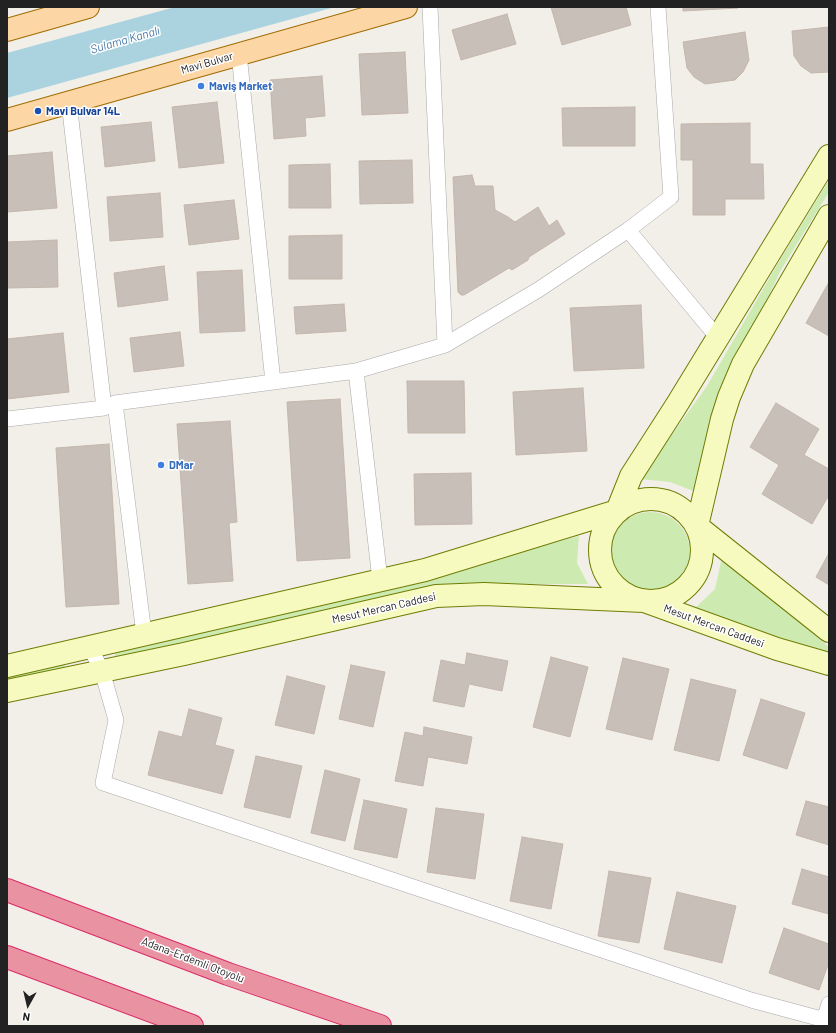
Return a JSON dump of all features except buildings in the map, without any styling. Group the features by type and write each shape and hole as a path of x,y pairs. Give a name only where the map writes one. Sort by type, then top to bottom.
{"highway":[{"name":"Adana-Erdemli Otoyolu","path":"7,890 228,974 380,1026"},
{"path":"7,957 192,1026"}],"main road":[{"path":"7,30 88,7"},
{"name":"Mavi Bulvar","path":"7,120 406,7"},
{"path":"828,218 743,364 729,396 722,418 697,526 702,542 702,558 698,573 688,586 676,595 660,601 644,601 629,596 615,586 605,572 600,556 601,540 607,524 617,511 631,476 676,406 829,156"},
{"path":"7,666 425,570 617,511 631,503 645,499 661,499 676,505 688,514 697,526 829,631"},
{"name":"Mesut Mercan Caddesi","path":"7,691 184,654 436,596 484,594 644,601 777,649 829,664"}],"street":[{"path":"430,7 445,345"},
{"path":"7,419 356,371 445,345 538,290 628,230 671,197 658,7"},
{"path":"239,54 273,382"},
{"path":"69,102 110,406 144,634"},
{"path":"628,230 718,338"},
{"path":"356,371 380,580"},
{"path":"90,647 102,671 116,720 103,783 751,1000 826,1020 829,1004"}],"green space":[{"path":"829,180 829,192 782,268 721,395 696,492 670,482 640,479 707,386 777,265"},
{"path":"650,512 665,515 678,524 687,537 690,552 687,567 678,580 665,589 650,592 635,589 622,580 613,567 610,552 613,537 622,524 635,515"},
{"path":"579,536 577,563 588,584 523,584 427,588 115,661 115,650 425,578"},
{"path":"722,557 829,647 829,659 694,609 715,589"},
{"path":"64,662 66,671 7,682 7,674"}],"water":[{"name":"Sulama Kanalı","path":"175,7 335,7 7,98 7,53"}],"place":[{"name":"Maviş Market","path":"201,86"},
{"name":"Mavi Bulvar 14L","path":"38,111"},
{"name":"DMar","path":"161,465"}]}
